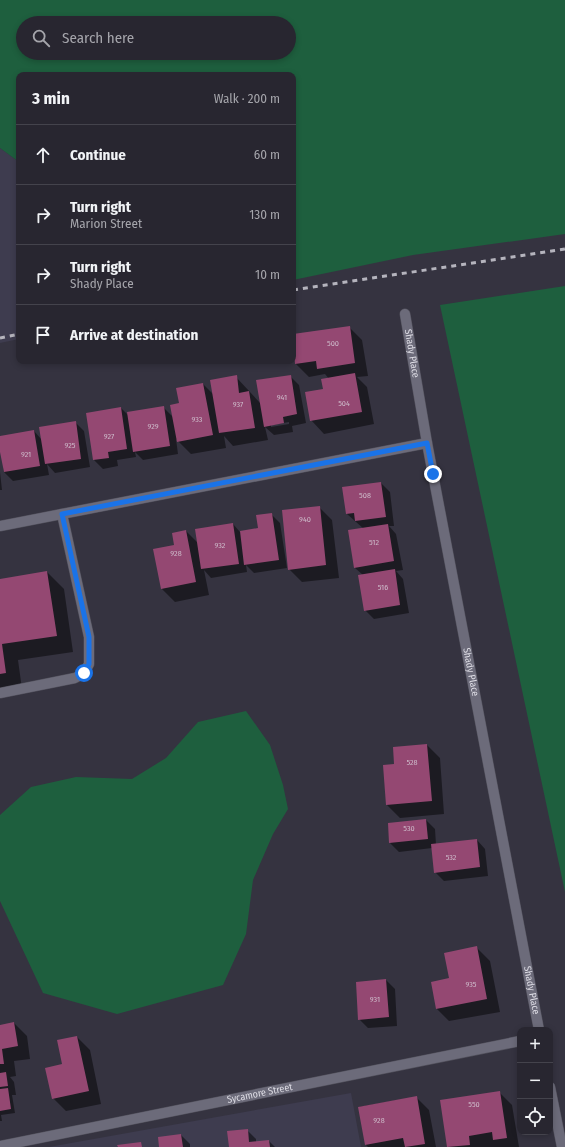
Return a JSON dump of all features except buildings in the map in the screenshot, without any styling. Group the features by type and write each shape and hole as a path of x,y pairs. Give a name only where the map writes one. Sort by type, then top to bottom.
{"street":[{"name":"Shady Place","path":"405,314 427,443 538,1027"},
{"path":"0,526 427,443"},
{"path":"0,693 75,678 84,673 89,664 89,637 62,514"},
{"name":"Sycamore Street","path":"0,1146 517,1042"},
{"path":"552,1099 562,1147"}],"shaded area":[{"path":"0,148 16,160 16,340 0,343"},
{"path":"351,1093 361,1147 49,1147"}],"green space":[{"path":"0,0 565,0 565,234 413,255 296,279 296,72 16,72 16,160 0,148"},
{"path":"565,286 565,892 440,305"},
{"path":"246,711 270,745 283,785 288,809 273,834 253,880 246,934 223,985 117,1014 43,993 0,901 0,815 31,787 76,777 132,779 166,758 198,722"}],"railway":[{"path":"296,290 565,249"},
{"path":"0,338 16,335"}],"route":[{"path":"84,673 89,664 89,637 62,514 427,443 433,474"}]}
